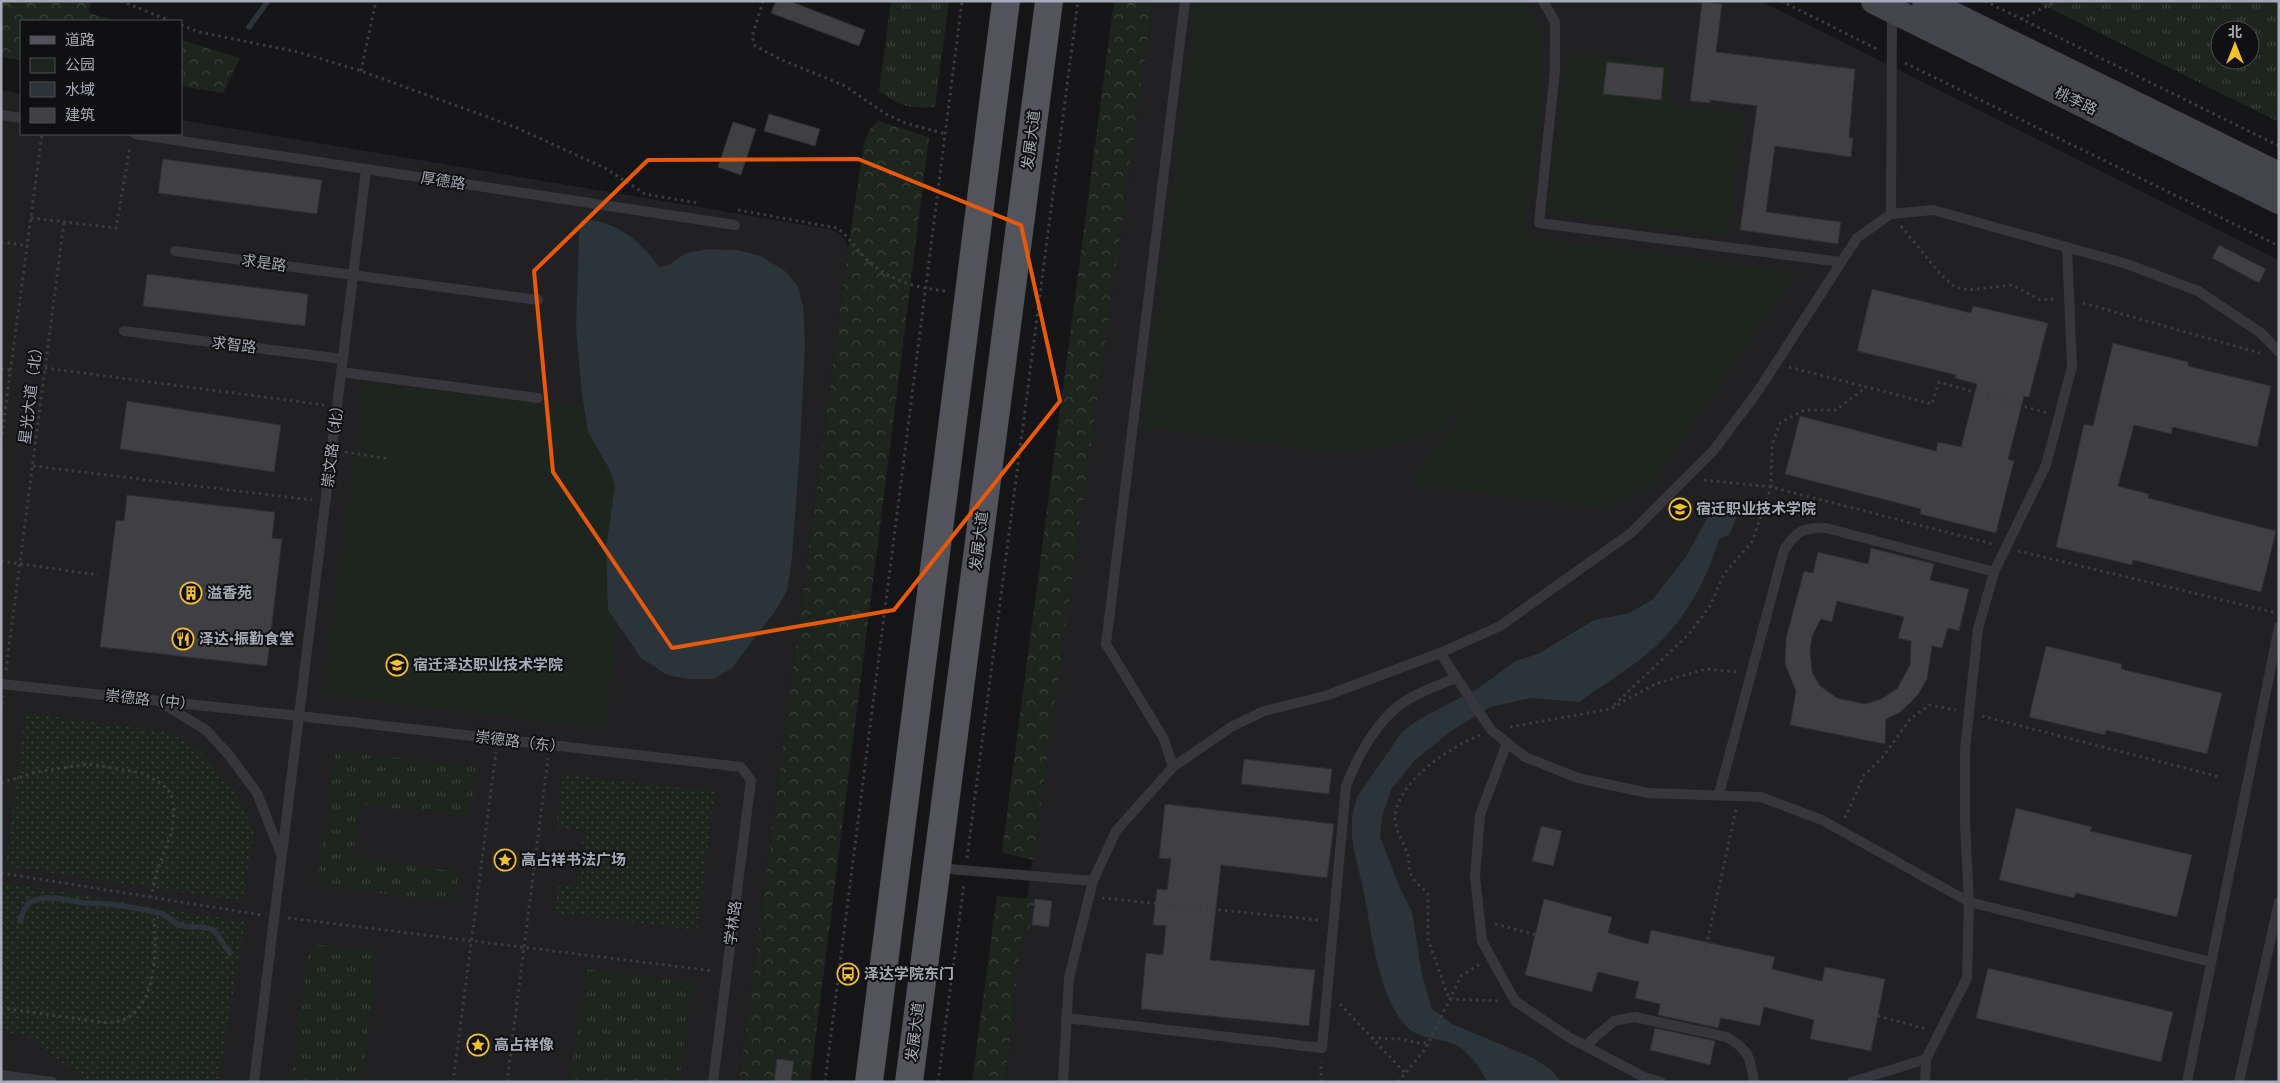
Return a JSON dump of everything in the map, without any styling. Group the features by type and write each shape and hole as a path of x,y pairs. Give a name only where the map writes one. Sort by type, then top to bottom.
{"main road":[{"path":"869,1082 1006,1"},
{"name":"发展大道","path":"909,1082 1049,1"},
{"name":"桃李路","path":"1925,1 2279,175"},
{"name":"桃李路","path":"1887,4 2279,201"}],"lane":[{"path":"1173,767 1164,739 1106,644 1185,1"},
{"path":"1543,1 1555,22 1555,70 1539,223 1841,262"},
{"path":"1887,4 1892,56 1891,214"},
{"path":"1,115 20,118"},
{"name":"厚德路","path":"132,138 151,136 734,225"},
{"name":"崇文路（北）","path":"254,1082 366,170"},
{"path":"1063,1082 1069,978 1093,881 1116,831 1173,767 1230,727 1264,712 1325,696 1440,653 1500,626 1631,533 1713,451 1758,391 1857,238 1891,214 1933,210 2127,264 2198,291 2261,333 2279,352"},
{"path":"1925,1082 1926,1059 1966,978 1969,902 1965,825 1965,749 1978,629 1994,572 2046,465 2072,367 2067,247"},
{"name":"求是路","path":"175,251 538,300"},
{"name":"求智路","path":"124,331 343,359"},
{"path":"342,372 538,398"},
{"path":"1719,794 1784,550 1794,535 1811,527 1826,528 1994,572"},
{"path":"2187,1082 2279,626"},
{"path":"1440,653 1491,730 1525,757 1578,778 1648,793 1719,794 1761,797 1822,820 1969,902 2211,962"},
{"path":"1066,1018 1322,1048 1346,786 1354,764 1370,739 1397,707 1427,690 1456,678"},
{"name":"崇德路（中）","path":"3,684 299,716"},
{"path":"157,700 206,730 229,755 257,793 282,856"},
{"name":"崇德路（东）","path":"299,716 741,768"},
{"path":"1508,743 1480,815 1475,876 1482,940 1515,1001 1584,1046 1644,1077 1661,1082"},
{"name":"学林路","path":"713,1082 751,780 741,768"},
{"path":"936,868 1093,881"},
{"path":"2239,1082 2279,902"},
{"path":"1584,1046 1614,1021 1635,1017 1727,1038 1740,1045 1750,1057 1754,1082"},
{"path":"1852,1082 1926,1059"},
{"path":"1,1076 52,1082"}],"path":[{"path":"120,1 168,20"},
{"path":"361,71 364,48 376,1"},
{"path":"763,1 752,37 756,46 780,59 845,86 886,114 905,123 946,134"},
{"path":"825,1082 962,1"},
{"path":"938,1082 1078,1"},
{"path":"1781,1 2279,246"},
{"path":"1985,1 2279,146"},
{"path":"2021,19 2058,1"},
{"path":"182,25 199,32 298,52 361,71 515,127 604,168 645,194 703,204"},
{"name":"星光大道（北）","path":"1,441 12,370 42,135"},
{"path":"31,218 116,228 132,138"},
{"path":"732,209 837,228 882,273 907,284 927,289 969,293"},
{"name":"星光大道（北）","path":"1,710 64,222"},
{"path":"1,242 28,246"},
{"path":"1776,363 1932,404 1938,382 2059,416"},
{"path":"45,368 337,406"},
{"path":"1,369 12,370"},
{"path":"1610,709 1673,650 1710,606 1724,574 1752,542 1770,487 1772,445 1780,422 1804,410 1836,410 1866,387"},
{"path":"332,450 390,459"},
{"path":"33,466 326,501"},
{"path":"1686,478 1770,487 1986,541 2006,548 2279,614"},
{"path":"1,561 98,575"},
{"path":"1449,999 1428,939 1428,894 1410,874 1409,857 1398,831 1395,818 1400,800 1419,775 1445,752 1491,730 1610,709 1655,684 1706,669 1751,673"},
{"path":"1840,830 1864,775 1882,758 1911,718 1930,704 1969,712 2220,777"},
{"path":"453,1082 498,739"},
{"path":"507,1082 549,745"},
{"path":"1,783 36,772 88,764 142,773 162,784 171,793 174,809 172,832 157,871 151,897"},
{"path":"1705,952 1738,796"},
{"path":"1,873 275,917 727,973"},
{"path":"1089,897 1334,922"},
{"path":"1,1008 116,1022 133,1014 145,998 154,973 156,947 154,918"},
{"path":"1480,920 1536,935"},
{"path":"1398,1082 1428,1043 1461,976 1491,958"},
{"path":"1327,991 1406,1074"},
{"path":"1449,999 1515,1001"},
{"path":"1878,1016 1939,1033"},
{"path":"1371,1038 1402,1039 1416,1043 1428,1043"},
{"path":"1321,1082 1322,1048"}],"highlighted area":[{"path":"858,159 1021,225 1060,401 894,610 672,648 553,472 534,271 648,160"}],"shaded area":[{"name":"宿迁职业技术学院","path":"1153,1 1761,1 2279,260 2279,1082 1005,1082 1022,935"},
{"name":"宿迁泽达职业技术学院","path":"1,90 20,94 20,135 182,135 182,120 829,229 839,233 847,243 848,249 739,1082 1,1082"}],"green space":[{"path":"1,1 92,1 88,13 113,20 20,20 20,60 1,57"},
{"path":"891,1 949,1 935,107 911,107 893,100 879,91"},
{"path":"1114,1 1153,1 1033,860 1002,852"},
{"path":"1196,1 1527,1 1547,52 1527,237 1796,272 1651,486 1605,508 1416,486 1420,468 1474,399 1438,429 1398,446 1333,453 1142,427"},
{"path":"2035,1 2279,1 2279,122"},
{"path":"182,40 240,58 223,93 182,86"},
{"path":"1574,53 1672,66 1669,105 1744,114 1728,237 1552,214 1547,207 1565,62 1567,57"},
{"path":"878,121 929,137 810,1082 739,1082 848,249 864,144 870,129"},
{"path":"364,383 637,411 606,729 322,695"},
{"path":"25,713 168,732 200,750 234,791 254,831 242,901 6,866"},
{"path":"335,751 477,767 471,817 359,804 353,857 459,872 456,902 316,886"},
{"path":"563,774 715,792 697,930 555,913 558,885 577,884 584,831 556,827"},
{"path":"2,882 245,922 218,1082 91,1082 71,1070 45,1048 24,1035 1,1032"},
{"path":"997,896 1035,899 1032,925 1022,935 1005,1082 972,1082"},
{"path":"310,944 371,950 378,957 362,1082 290,1082"},
{"path":"587,969 693,982 679,1082 569,1082"}],"water":[{"path":"585,220 607,224 627,234 645,250 659,267 669,265 686,253 708,249 737,250 761,256 785,271 797,285 803,305 805,346 800,448 792,557 787,591 776,610 732,668 714,679 689,679 667,675 641,658 608,610 606,550 615,485 610,470 588,432 582,395 576,328 579,232"},
{"path":"1724,499 1734,507 1736,519 1729,535 1719,539 1698,591 1683,615 1656,646 1579,702 1531,698 1490,707 1450,732 1413,762 1391,790 1382,817 1380,837 1400,888 1412,912 1422,975 1432,1009 1452,1024 1533,1058 1549,1068 1562,1082 1488,1082 1474,1061 1461,1048 1450,1042 1418,1034 1407,1027 1397,1015 1389,1000 1373,945 1352,838 1352,816 1357,797 1402,732 1421,718 1479,688 1515,661 1538,654 1594,620 1629,613 1652,600 1686,557 1714,505"}],"building":[{"path":"776,1 789,1 865,30 859,46 771,13"},
{"path":"1702,2 1722,4 1716,52 1855,69 1849,138 1853,138 1851,157 1775,146 1766,212 1841,222 1838,244 1740,230 1757,106 1710,100 1710,103 1690,101"},
{"path":"1607,62 1664,68 1661,100 1603,94"},
{"path":"769,114 820,129 815,146 764,131"},
{"path":"733,122 756,129 741,175 718,167"},
{"path":"163,159 322,180 317,214 158,193"},
{"path":"2219,245 2266,269 2259,283 2212,258"},
{"path":"147,274 308,294 305,326 143,306"},
{"path":"1872,289 1971,313 1973,306 2048,323 2029,397 2024,396 2008,459 2014,461 1996,533 1920,514 1921,509 1785,474 1800,416 1936,451 1938,442 1961,447 1977,384 1955,378 1956,375 1857,351"},
{"path":"2113,343 2188,362 2188,366 2271,386 2257,447 2173,427 2171,434 2134,425 2118,486 2149,494 2148,498 2276,531 2261,592 2133,560 2132,565 2056,547 2084,424 2093,426"},
{"path":"127,401 281,425 274,472 120,449"},
{"name":"溢香苑","path":"127,495 275,512 272,538 282,539 267,666 100,647 116,520 124,521"},
{"path":"1871,548 1934,564 1930,580 1969,589 1959,631 1948,628 1942,648 1932,646 1927,679 1919,693 1899,713 1886,719 1885,744 1790,725 1796,691 1785,664 1786,638 1804,571 1813,573 1818,552 1868,564","holes":["1837,601 1904,617 1898,638 1911,641 1910,665 1897,689 1881,699 1865,704 1837,698 1820,686 1812,672 1810,650 1812,636 1821,619 1832,622"]},
{"path":"2046,646 2122,664 2121,669 2222,693 2207,754 2106,730 2105,735 2029,717"},
{"path":"1244,759 1332,769 1329,794 1241,784"},
{"path":"1165,804 1334,824 1327,878 1221,865 1210,960 1315,970 1309,1026 1141,1009 1146,953 1163,955 1166,926 1153,925 1157,889 1167,890 1171,859 1159,858"},
{"path":"2016,808 2092,827 2090,831 2192,855 2177,917 2076,893 2074,898 1999,880"},
{"path":"1541,826 1562,831 1553,866 1532,861"},
{"path":"1035,899 1052,901 1049,927 1032,925"},
{"path":"1544,899 1612,917 1608,933 1648,944 1651,930 1775,957 1772,969 1822,981 1825,967 1885,979 1871,1051 1810,1039 1814,1020 1764,1007 1760,1026 1721,1018 1718,1028 1658,1015 1660,1004 1635,998 1639,982 1598,972 1592,992 1525,975"},
{"path":"1988,968 2173,1012 2161,1062 1976,1018"},
{"path":"1655,1028 1715,1041 1710,1065 1650,1050"},
{"path":"777,1059 794,1061 791,1082 774,1082"}],"waterway":[{"path":"249,27 268,1"},
{"path":"20,921 24,910 30,902 42,898 111,904 163,914 177,924 187,927 213,929 230,953"}],"place":[{"name":"宿迁职业技术学院","path":"1680,509"},
{"name":"溢香苑","path":"191,593"},
{"name":"泽达·振勤食堂","path":"183,639"},
{"name":"宿迁泽达职业技术学院","path":"397,665"},
{"name":"高占祥书法广场","path":"505,860"},
{"name":"泽达学院东门","path":"848,974"},
{"name":"高占祥像","path":"478,1045"}]}
